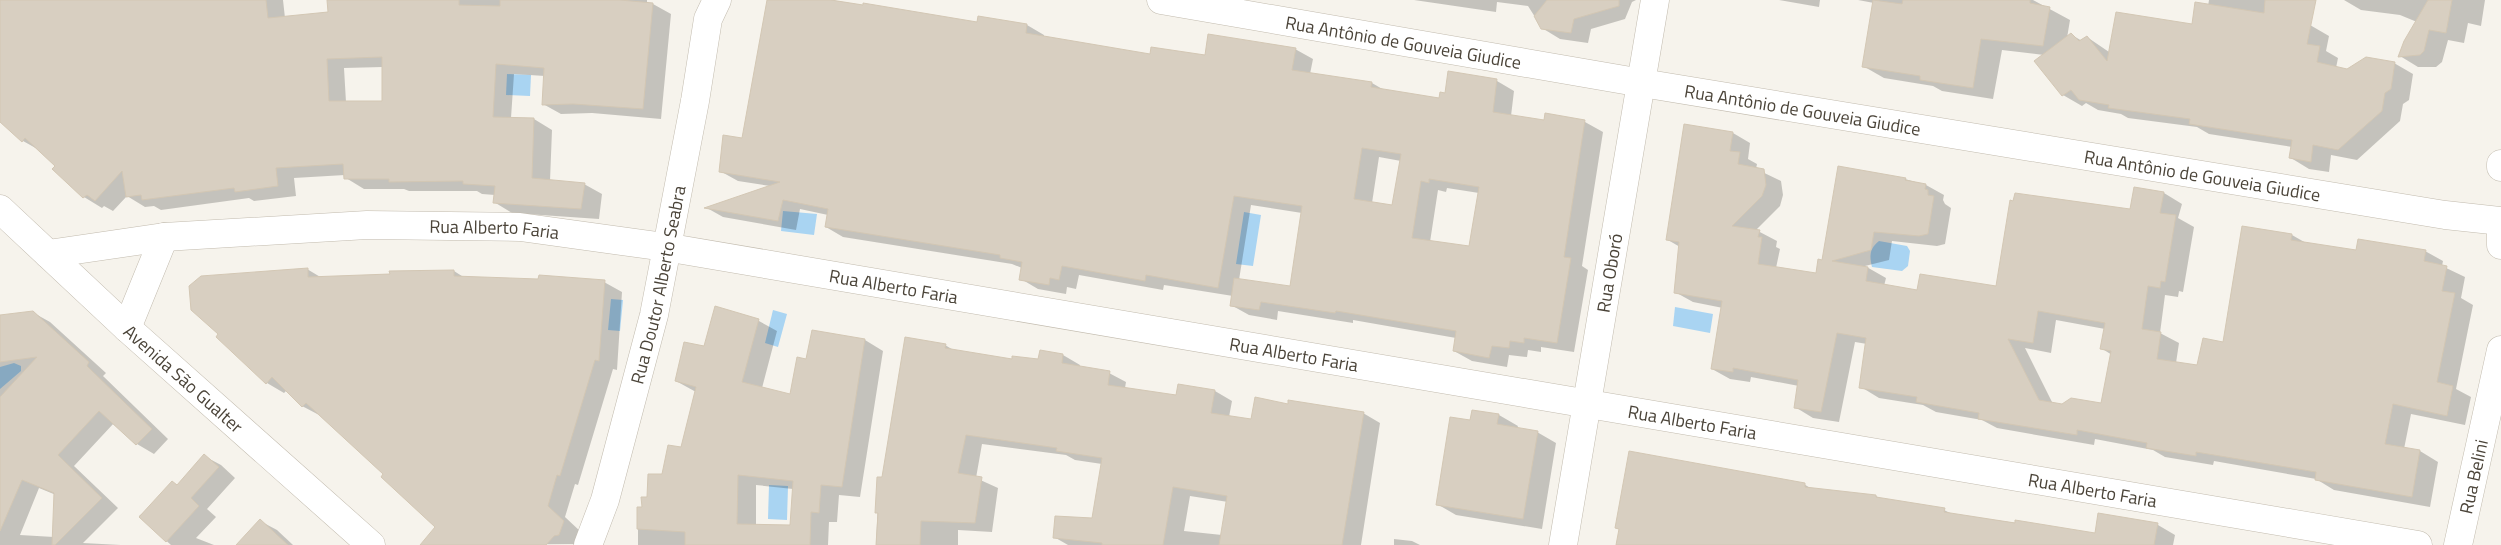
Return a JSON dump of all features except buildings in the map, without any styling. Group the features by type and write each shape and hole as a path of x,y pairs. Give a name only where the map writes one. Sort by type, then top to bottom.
{"street":[{"name":"Rua Antônio de Gouveia Giudice","path":"1161,0 1642,82 2446,215 2501,234"},
{"name":"Rua Oboró","path":"1563,545 1655,0"},
{"name":"Rua Doutor Alberto Seabra","path":"588,545 605,500 651,324 665,247 679,188 709,6"},
{"name":"Avenida São Gualter","path":"0,209 127,328 371,545"},
{"name":"Rua Alberto Faria","path":"48,254 164,236 367,225 520,227 665,247 2418,545"},
{"path":"127,328 145,277 164,236"},
{"name":"Rua Belini","path":"2458,545 2501,350"}],"water":[{"path":"507,74 531,75 530,96 506,95"},
{"path":"783,211 817,214 814,235 781,231"},
{"path":"1244,212 1261,215 1253,266 1236,264"},
{"path":"1879,241 1907,246 1910,251 1908,266 1902,271 1872,267 1871,252"},
{"path":"611,299 623,300 620,331 608,330"},
{"path":"1675,307 1713,314 1710,333 1673,326"},
{"path":"773,310 787,314 778,347 765,343"},
{"path":"14,363 21,366 21,371 0,389 0,367"},
{"path":"769,485 788,486 787,520 768,519"}]}
